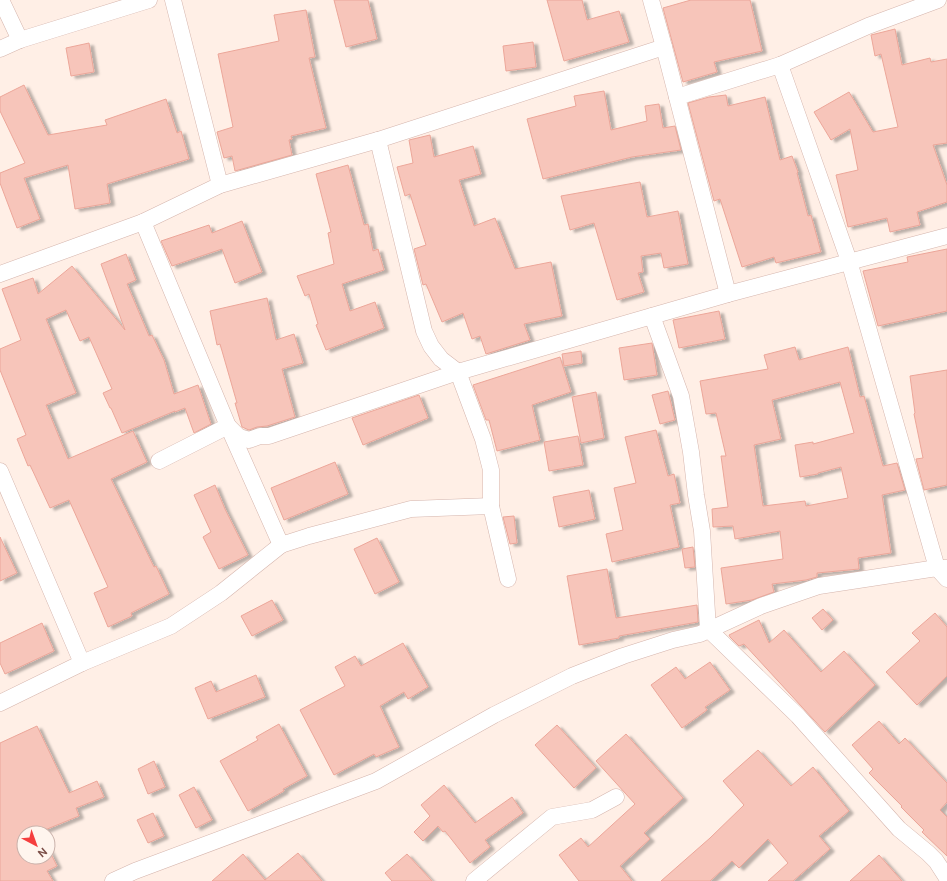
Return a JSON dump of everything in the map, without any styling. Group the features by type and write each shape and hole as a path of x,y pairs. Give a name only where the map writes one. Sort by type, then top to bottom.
{"street":[{"path":"1,0 20,40"},
{"path":"0,50 20,40 149,0"},
{"path":"174,0 220,185"},
{"path":"651,0 728,294"},
{"path":"677,97 780,65 868,26 938,0"},
{"path":"0,274 143,222 220,185 378,140 664,47"},
{"path":"113,881 139,876 376,781 494,716 572,676 623,656 673,640 700,634 708,629 761,606 819,586 944,572 849,261 780,65"},
{"path":"378,140 424,331 431,346 441,359 458,372 483,439 491,470 491,506 508,579"},
{"path":"143,222 228,426 281,545"},
{"path":"228,426 239,437 249,440 260,436 268,436 458,372 728,294 947,236"},
{"path":"652,316 683,403 702,531 708,629 798,716 899,829 928,852 947,878"},
{"path":"159,461 228,426"},
{"path":"2,481 82,663"},
{"path":"0,703 82,663 171,626 221,593 281,545 308,536 411,509 491,506"},
{"path":"474,881 552,817 592,810 616,797"}],"building":[{"path":"334,0 368,0 377,39 346,47"},
{"path":"547,0 582,0 587,20 619,11 629,42 564,61"},
{"path":"691,0 750,0 762,51 714,62 717,72 683,82 663,8"},
{"path":"306,10 315,57 309,58 326,128 291,136 292,139 289,140 292,155 235,171 232,156 224,158 217,132 233,127 218,54 279,41 274,15"},
{"path":"895,29 902,65 930,58 931,62 947,59 947,143 933,145 947,185 947,202 917,212 920,225 890,232 887,218 848,227 836,175 858,170 850,129 831,140 814,112 849,92 873,132 898,127 881,54 875,56 871,35"},
{"path":"533,42 536,67 506,71 503,46"},
{"path":"89,43 94,72 71,76 66,48"},
{"path":"24,85 48,135 107,125 105,120 166,99 177,133 181,131 189,159 107,184 110,203 75,209 68,165 24,178 40,219 17,228 0,183 0,173 25,163 0,111 0,97"},
{"path":"604,91 611,130 647,121 645,106 659,104 663,128 675,126 681,150 632,157 543,179 527,119 576,106 574,96"},
{"path":"726,95 728,106 765,97 780,160 792,156 798,172 808,216 811,215 821,252 776,263 774,257 742,267 720,199 714,201 688,103 709,97"},
{"path":"430,135 434,157 473,146 481,174 459,180 474,226 495,218 515,269 551,262 562,316 524,324 530,340 486,354 480,336 472,339 463,313 442,322 426,284 423,285 414,249 426,245 410,194 405,196 397,167 413,163 409,140"},
{"path":"348,165 364,225 368,224 373,251 378,249 384,270 342,284 350,311 375,302 384,328 326,350 316,325 318,324 309,294 305,296 297,276 334,264 328,233 331,232 316,174"},
{"path":"640,182 647,217 678,211 688,264 664,268 661,253 641,256 643,272 638,273 644,292 617,300 594,223 570,230 561,196"},
{"path":"242,221 262,272 235,283 222,249 172,266 161,241 209,225 212,233"},
{"path":"947,249 947,311 878,326 863,271 908,262 907,257"},
{"path":"126,254 136,280 127,284 149,336 152,335 164,360 174,394 198,385 211,424 194,433 185,408 122,433 103,393 112,389 89,337 80,341 66,310 46,319 76,393 46,405 68,459 133,431 147,462 111,479 154,567 156,566 169,594 131,613 132,616 108,627 94,593 108,587 69,500 50,508 30,465 28,466 17,439 26,435 0,370 0,349 21,340 2,289 33,278 38,294 72,266 125,330 101,264"},
{"path":"267,298 276,340 294,334 303,363 282,369 295,417 249,430 242,427 235,403 237,403 220,344 217,345 210,311"},
{"path":"719,311 725,339 679,348 673,320"},
{"path":"652,343 657,375 624,380 619,348"},
{"path":"795,347 799,360 848,347 860,397 864,396 883,466 897,463 905,490 882,495 891,553 858,558 859,569 817,573 817,577 806,580 772,584 774,592 752,600 726,604 721,568 783,559 780,531 735,539 733,526 713,527 712,509 728,507 721,456 726,456 716,413 706,414 700,381 768,369 764,355","holes":["840,382 854,433 813,444 813,442 795,445 800,477 818,474 841,467 848,498 806,506 805,501 763,506 754,445 781,439 772,400"]},
{"path":"581,351 582,363 564,366 562,354"},
{"path":"560,357 571,392 532,405 540,440 497,451 489,420 486,420 473,385"},
{"path":"947,370 947,485 924,490 916,459 923,458 914,414 910,376"},
{"path":"668,391 675,420 660,424 652,395"},
{"path":"596,392 604,438 581,443 572,397"},
{"path":"419,395 428,418 363,445 352,418"},
{"path":"656,430 668,476 674,474 680,503 670,505 679,547 612,562 606,534 623,530 614,488 636,483 625,437"},
{"path":"578,436 583,465 549,471 544,442"},
{"path":"335,462 348,494 284,520 271,488"},
{"path":"215,485 248,555 219,569 203,537 211,532 194,495"},
{"path":"589,490 595,519 559,527 553,497"},
{"path":"514,516 517,543 510,544 503,517"},
{"path":"0,537 17,573 0,581"},
{"path":"377,538 399,582 375,594 354,549"},
{"path":"693,547 695,567 685,568 682,549"},
{"path":"607,569 616,618 697,605 698,622 619,636 619,638 579,645 567,576"},
{"path":"272,600 283,620 252,636 241,616"},
{"path":"823,609 833,620 822,630 812,618"},
{"path":"935,613 947,627 947,676 917,705 886,672 920,641 912,633"},
{"path":"759,620 769,643 784,630 821,672 844,651 875,685 825,732 744,644 739,646 730,637 729,635"},
{"path":"42,623 54,651 5,674 0,663 0,643"},
{"path":"403,643 428,687 408,699 404,692 380,706 399,747 376,757 374,754 334,775 300,710 345,686 335,667 355,656 361,666"},
{"path":"710,662 730,690 705,707 707,710 682,728 651,685 676,667 685,679"},
{"path":"256,675 265,697 208,719 195,688 211,681 216,692"},
{"path":"879,721 899,744 905,738 947,783 947,802 940,810 947,817 947,856 922,832 924,830 869,773 873,769 852,745"},
{"path":"279,724 307,776 248,811 220,761 258,740 256,737"},
{"path":"557,725 596,768 574,788 535,745"},
{"path":"37,726 69,793 97,781 104,797 76,808 79,816 56,825 16,825 16,865 56,864 57,866 47,871 53,881 0,881 0,743"},
{"path":"626,734 683,798 644,833 650,839 620,866 632,881 579,881 559,855 581,838 588,847 635,804 596,761"},
{"path":"758,750 791,786 813,767 849,811 819,836 830,849 793,881 768,881 788,863 768,839 739,868 732,861 710,881 661,881 710,838 744,805 723,781"},
{"path":"154,761 165,787 148,794 138,769"},
{"path":"444,785 475,823 512,797 523,813 485,840 490,847 470,863 445,831 443,832 438,826 423,841 414,832 430,816 421,805"},
{"path":"194,787 212,820 196,828 179,795"},
{"path":"153,813 164,836 148,843 137,820"},
{"path":"298,853 322,881 212,881 243,854 265,880"},
{"path":"407,854 432,881 392,881 385,873"},
{"path":"879,855 902,881 850,881"}]}
